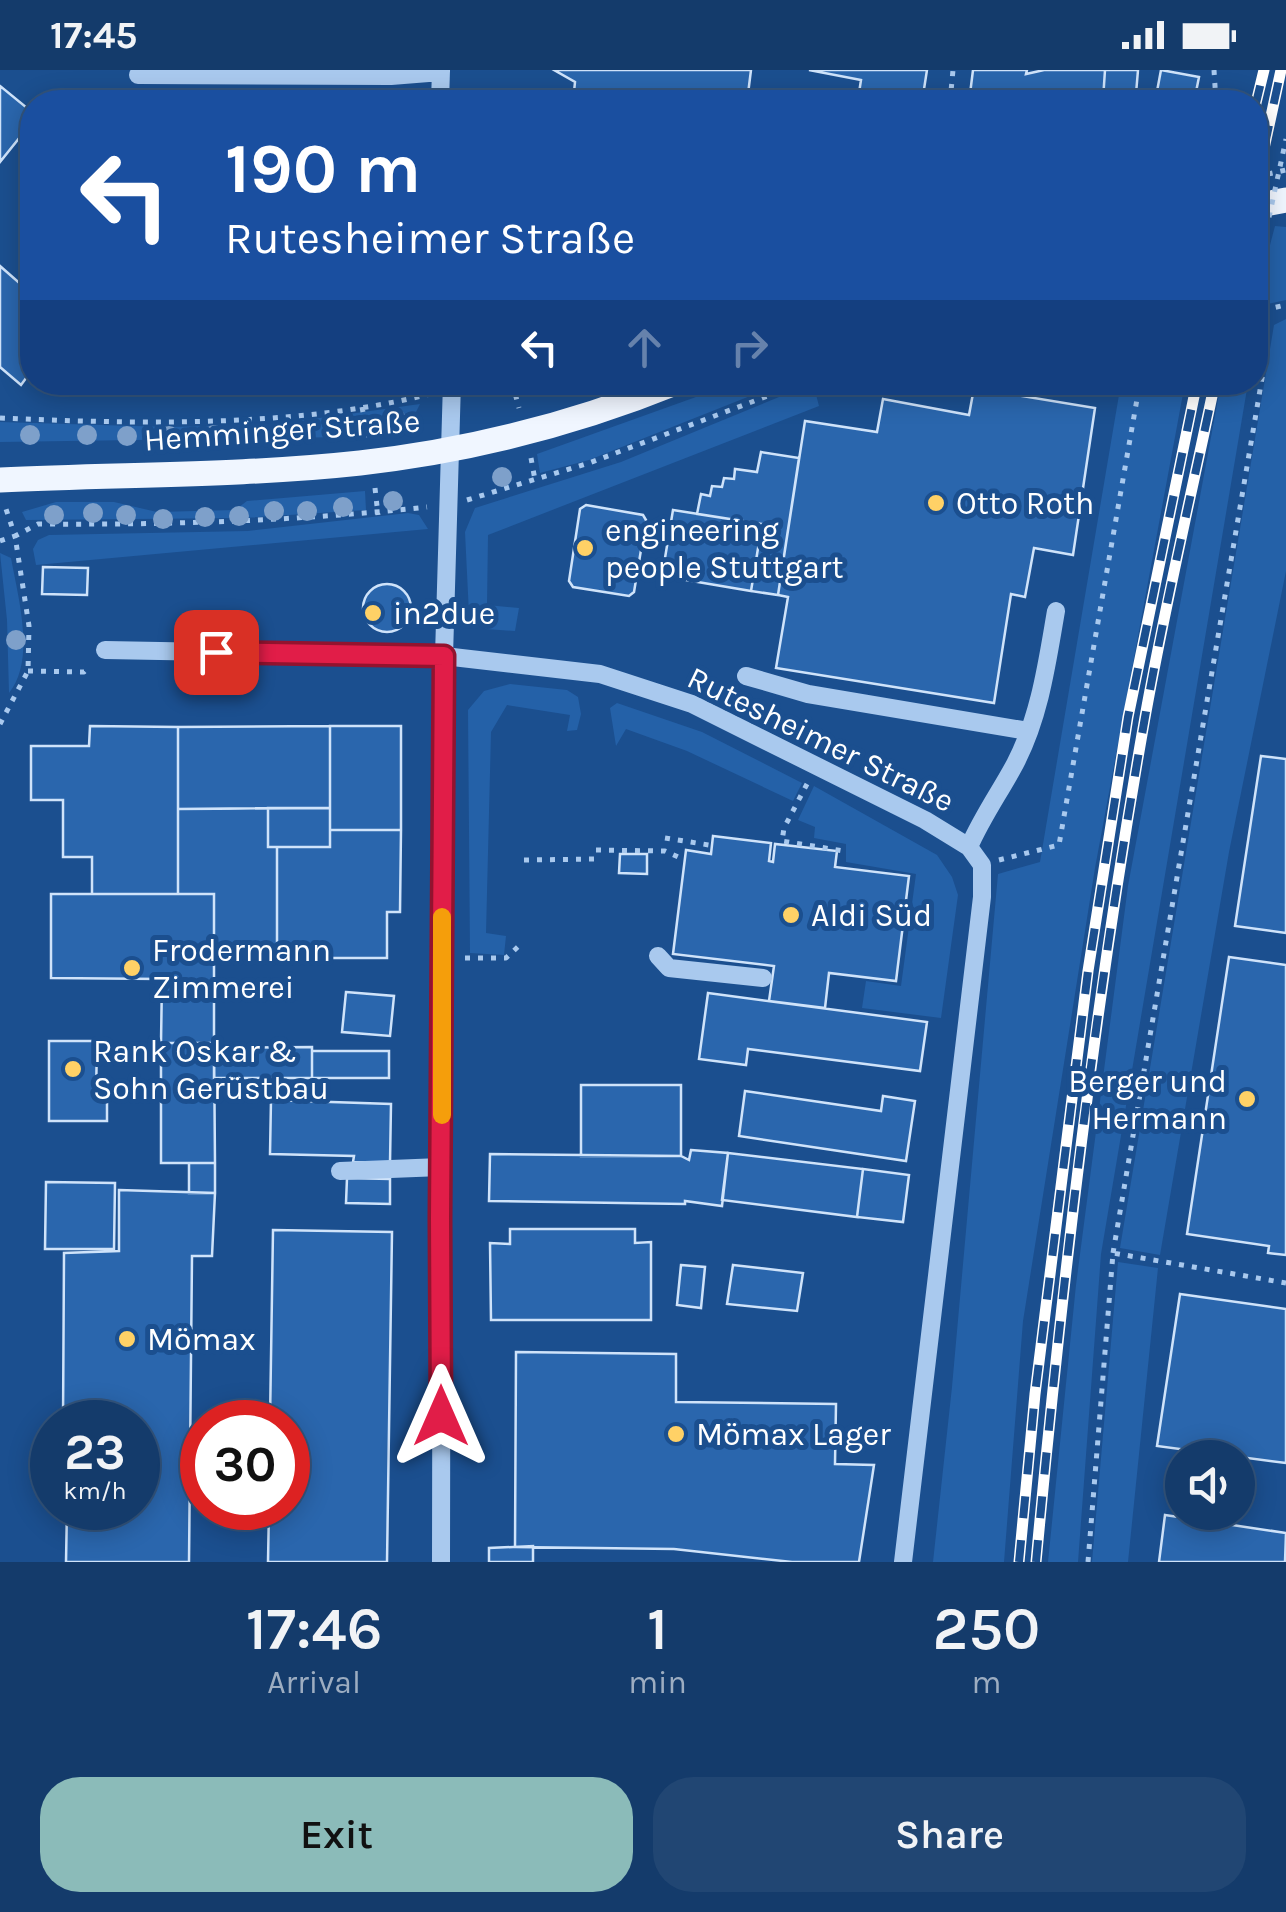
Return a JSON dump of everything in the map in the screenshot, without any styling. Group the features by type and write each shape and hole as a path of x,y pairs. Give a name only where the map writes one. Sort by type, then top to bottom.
{"main road":[{"name":"Hemminger Straße","path":"0,480 322,466 451,449 608,411 647,395"}],"street":[{"path":"138,74 391,76 441,71"},
{"path":"441,1562 444,656 452,395"},
{"path":"969,847 984,812 1016,762 1040,702 1056,611"},
{"name":"Rutesheimer Straße","path":"106,650 444,656 600,674 692,704 925,820 969,847 982,865"},
{"path":"746,676 808,694 1028,732"},
{"path":"903,1562 982,898 982,865"},
{"path":"658,956 669,968 763,978"},
{"path":"340,1171 442,1167"}],"path":[{"path":"1268,222 1286,138"},
{"path":"0,418 172,423 325,412 408,395"},
{"path":"0,541 38,524 247,522 450,505 589,463 770,395"},
{"path":"982,865 1059,845 1138,395"},
{"path":"1088,1562 1113,1254 1259,395"},
{"path":"0,492 14,536 30,626 28,671 0,724"},
{"path":"28,671 84,672 106,650"},
{"path":"816,768 784,828 782,842 844,851"},
{"path":"666,838 709,845"},
{"path":"596,850 664,851 685,860"},
{"path":"524,860 595,859"},
{"path":"442,958 506,958 523,942"},
{"path":"1113,1254 1286,1283"}],"shaded area":[{"path":"1275,226 1286,227 1286,300 1268,304 1268,253"},
{"path":"1286,319 1286,571 1229,852 1160,1255 1120,1248 1262,395 1268,395 1274,325"},
{"path":"702,395 753,395 589,460 540,473 537,454"},
{"path":"784,395 816,395 819,406 488,535 487,605 519,608 515,631 486,629 469,614 465,532 475,508 621,462"},
{"path":"1119,395 1183,395 1095,868 1023,1321 1004,1562 933,1562 998,874 1040,862"},
{"path":"1219,395 1246,395 1101,1254 1078,1562 1048,1562 1076,1285 1128,886"},
{"path":"420,404 411,422 348,437 0,442 0,422 168,427 270,425"},
{"path":"365,491 366,510 243,518 26,520 22,512 56,502 114,502 157,512 235,510 247,501"},
{"path":"408,513 419,515 428,529 36,565 33,549 38,540 49,535 248,531"},
{"path":"0,553 11,558 23,628 22,663 9,693 7,620"},
{"path":"510,684 567,690 578,697 581,714 577,730 567,731 570,715 507,705 491,732 486,933 506,936 504,955 470,953 468,710 484,691"},
{"path":"617,703 702,732 802,783 793,801 687,751 626,729 616,746 610,708"},
{"path":"814,786 937,855 952,877 958,895 941,1018 862,1008 866,981 901,986 916,874 846,862 846,844 814,838 815,827 798,820"},
{"path":"1118,1262 1158,1268 1128,1562 1092,1562"}],"building":[{"path":"554,70 751,70 748,90 574,90 575,82"},
{"path":"809,70 927,70 924,90 859,90 861,80"},
{"path":"973,70 1027,70 1026,74 1044,70 1105,70 1104,90 970,90"},
{"path":"1105,70 1138,70 1136,90 1104,90"},
{"path":"1161,70 1199,77 1196,90 1157,90"},
{"path":"0,86 20,102 20,137 0,162"},
{"path":"0,266 20,284 20,384 0,367"},
{"name":"Otto Roth","path":"973,395 1016,395 1095,408 1073,555 1034,548 1025,597 1011,594 994,703 776,668 788,597 778,595 805,421 877,432 883,399 969,415"},
{"path":"761,452 799,458 778,595 751,591 762,524 697,514 701,494 710,496 712,486 722,487 724,478 734,479 735,469 757,472"},
{"path":"586,505 643,515 646,520 634,592 629,596 573,587 569,581 580,509"},
{"path":"673,510 762,524 751,591 662,576"},
{"path":"43,567 88,568 87,595 42,594"},
{"path":"387,584 404,591 411,608 404,625 387,632 370,625 363,608 370,591"},
{"path":"90,726 178,727 178,894 92,894 92,857 63,857 63,800 31,800 31,746 89,746"},
{"path":"330,726 401,726 401,830 330,830"},
{"path":"330,726 330,808 178,809 178,727"},
{"path":"1261,756 1286,759 1286,933 1235,926"},
{"path":"268,808 330,808 330,847 268,847"},
{"path":"268,808 268,847 277,847 277,958 214,958 214,894 178,894 178,809"},
{"path":"330,830 401,830 400,912 387,912 387,958 277,958 277,847 330,847"},
{"name":"Aldi Süd","path":"713,836 771,843 769,861 773,862 775,844 837,851 835,867 909,876 896,981 829,973 825,1008 769,1001 774,966 673,954 686,850 711,854"},
{"path":"620,854 647,854 647,874 619,873"},
{"name":"Frodermann Zimmerei","path":"51,894 214,894 214,1043 161,1043 162,979 51,978"},
{"name":"Berger und Hermann","path":"1229,957 1286,965 1286,1255 1268,1253 1269,1246 1187,1234"},
{"path":"346,992 394,996 390,1036 342,1032"},
{"path":"708,993 927,1022 920,1071 748,1049 746,1065 699,1059"},
{"name":"Rank Oskar & Sohn Gerüstbau","path":"49,1041 97,1041 96,1096 107,1096 107,1121 49,1121"},
{"path":"161,1043 214,1043 215,1163 161,1163"},
{"path":"312,1047 312,1078 214,1078 214,1048"},
{"path":"312,1051 389,1051 389,1078 312,1078"},
{"path":"581,1085 681,1085 681,1156 581,1156"},
{"path":"745,1091 881,1111 883,1096 915,1101 906,1161 739,1136"},
{"path":"271,1100 391,1104 390,1163 353,1162 354,1156 270,1154"},
{"path":"691,1150 728,1153 722,1206 685,1201 489,1201 490,1154 681,1156 689,1160"},
{"path":"728,1153 863,1169 857,1217 722,1200"},
{"path":"189,1163 215,1163 215,1193 189,1193"},
{"path":"863,1169 909,1175 903,1222 857,1217"},
{"path":"347,1178 390,1179 390,1204 346,1203"},
{"path":"46,1182 115,1183 114,1249 45,1249"},
{"name":"Mömax","path":"119,1190 215,1193 212,1256 192,1256 191,1400 180,1400 180,1530 189,1530 189,1562 66,1562 67,1530 160,1530 160,1400 63,1400 64,1253 119,1251"},
{"path":"510,1229 635,1229 635,1243 651,1242 651,1320 491,1320 490,1243 510,1244"},
{"path":"273,1230 392,1232 387,1562 268,1562 269,1530 310,1530 310,1400 270,1400"},
{"path":"681,1265 705,1267 701,1308 677,1305"},
{"path":"733,1265 803,1273 797,1311 727,1304"},
{"path":"1180,1294 1286,1309 1286,1463 1255,1459 1255,1440 1165,1440 1165,1447 1157,1446"},
{"name":"Mömax Lager","path":"516,1352 676,1354 676,1402 836,1404 835,1464 874,1465 859,1562 792,1562 674,1549 515,1547"},
{"path":"1165,1515 1165,1530 1255,1528 1286,1533 1285,1562 1159,1562"},
{"path":"533,1546 533,1562 489,1562 489,1548"}],"railway":[{"path":"1259,90 1264,70"},
{"path":"1268,130 1281,70"},
{"path":"1019,1562 1035,1394 1088,971 1128,717 1194,395"},
{"path":"1036,1562 1069,1247 1110,932 1152,680 1212,395"}],"slow traffic":[{"path":"442,917 442,1115"}],"place":[{"name":"Otto Roth","path":"936,503"},
{"name":"engineering people Stuttgart","path":"585,548"},
{"name":"in2due","path":"373,613"},
{"name":"Aldi Süd","path":"791,915"},
{"name":"Frodermann Zimmerei","path":"132,968"},
{"name":"Rank Oskar & Sohn Gerüstbau","path":"73,1069"},
{"name":"Berger und Hermann","path":"1247,1099"},
{"name":"Mömax","path":"127,1339"},
{"name":"Mömax Lager","path":"676,1434"}],"route":[{"path":"216,652 444,656 441,1416"}]}
